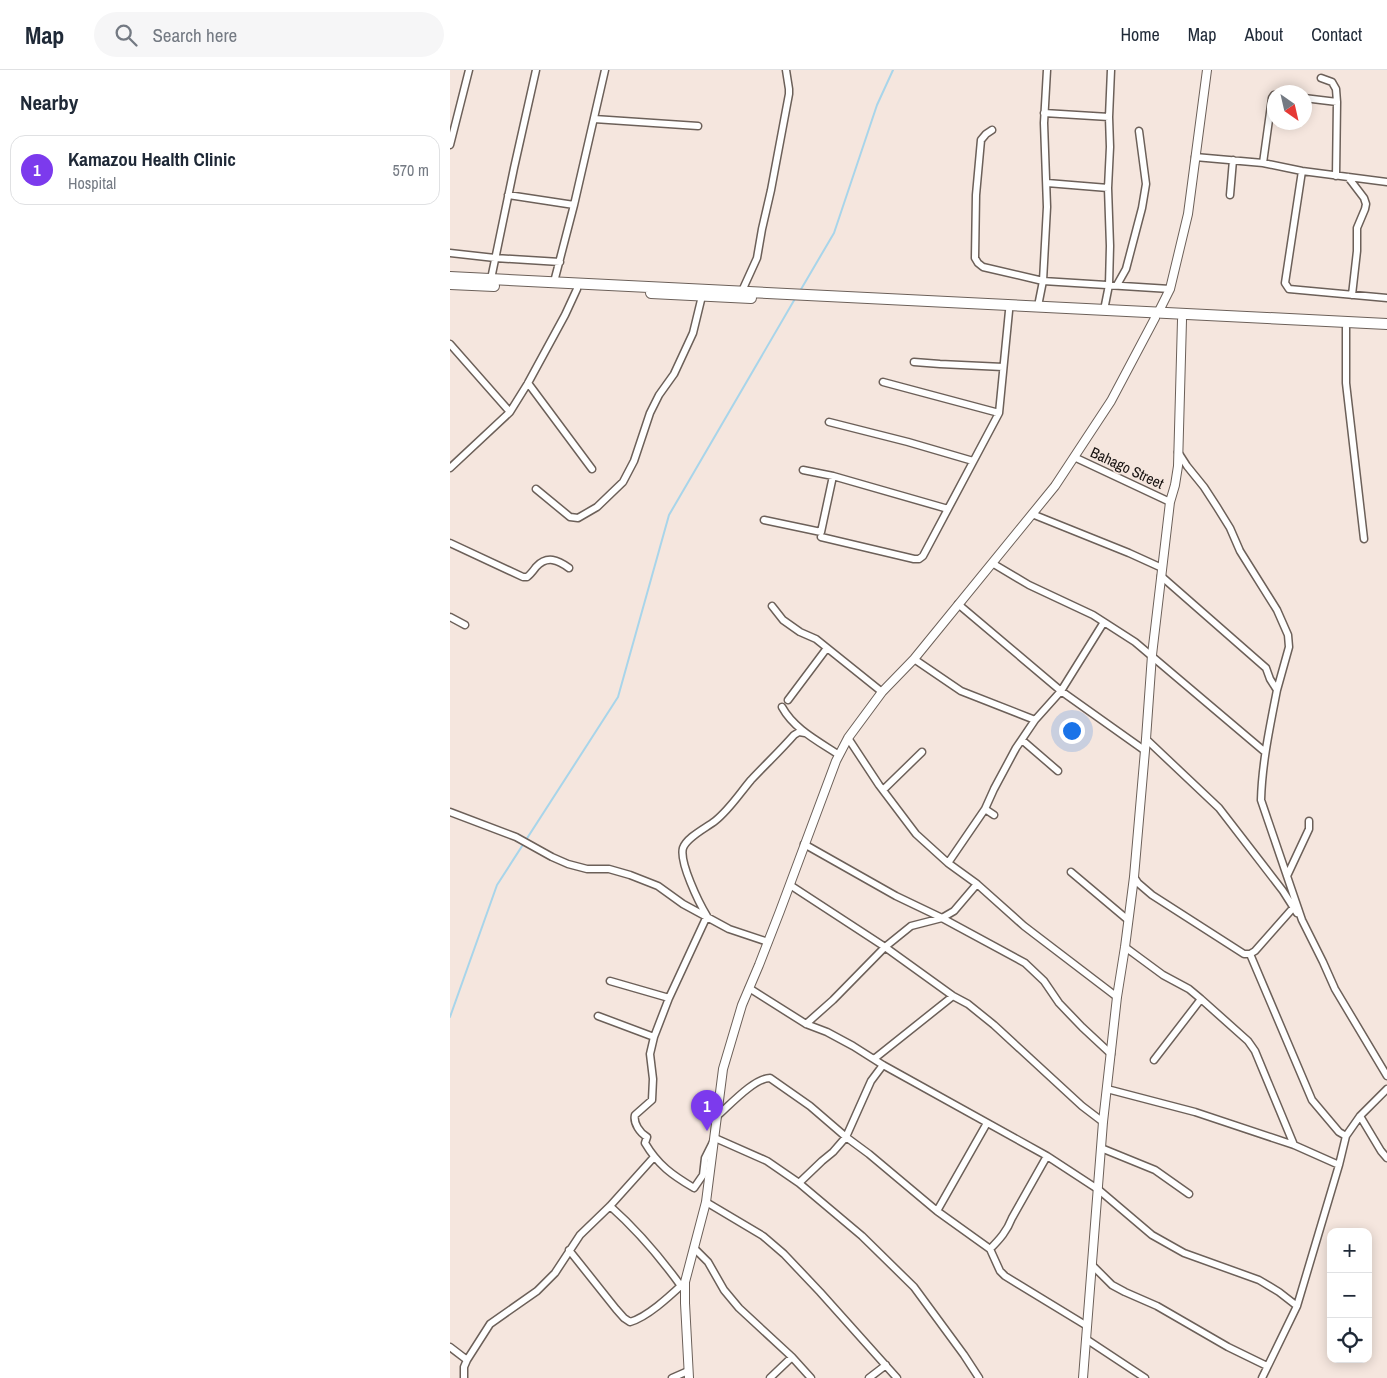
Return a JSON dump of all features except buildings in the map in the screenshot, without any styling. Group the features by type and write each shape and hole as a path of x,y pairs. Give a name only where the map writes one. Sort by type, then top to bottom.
{"main road":[{"path":"450,277 1038,306 1104,310 1182,320 1387,324"},
{"path":"450,284 1009,311 1289,322 1387,330"}],"street":[{"path":"450,145 469,70"},
{"path":"491,278 536,70"},
{"path":"554,282 605,70"},
{"path":"742,291 757,258 771,190 789,94 786,70"},
{"path":"1038,306 1043,281 1047,207 1044,113 1047,70"},
{"path":"1104,310 1109,285 1108,188 1111,70"},
{"path":"672,1378 688,1374 683,1284 706,1202 723,1069 742,1005 790,886 804,844 839,755 848,738 882,692 914,659 1055,486 1110,401 1157,316 1170,289 1188,214 1207,70"},
{"path":"1321,78 1332,82 1336,89 1336,176"},
{"path":"1312,99 1337,102"},
{"path":"1044,113 1109,117"},
{"path":"594,119 698,126"},
{"path":"992,130 982,137 976,195 974,258 978,263 983,267 1043,281 1170,289"},
{"path":"1264,163 1268,130"},
{"path":"1117,285 1126,269 1142,208 1146,184 1139,131"},
{"path":"1195,157 1264,163 1302,171 1387,182"},
{"path":"1230,195 1233,160"},
{"path":"1302,171 1285,283 1288,289 1387,298"},
{"path":"1348,177 1364,198 1366,204 1366,209 1357,228 1352,295"},
{"path":"1047,183 1108,188"},
{"path":"508,196 574,205"},
{"path":"450,253 560,262"},
{"path":"450,468 510,412 528,383 577,289"},
{"path":"536,489 570,517 578,518 597,508 623,482 634,461 650,413 659,395 674,374 693,333 702,296"},
{"path":"821,537 914,559 919,559 923,556 999,413 1009,311"},
{"path":"1083,1378 1101,1148 1117,997 1134,877 1152,655 1170,502 1177,477 1182,320"},
{"path":"1346,328 1346,383 1364,539"},
{"path":"450,344 510,412"},
{"path":"914,362 1003,367"},
{"path":"883,382 999,413"},
{"path":"528,383 592,468"},
{"path":"829,422 973,461"},
{"path":"1178,452 1204,487 1230,528 1240,551 1277,610 1288,636 1289,647 1277,690 1265,752 1261,800 1302,920"},
{"name":"Bahago Street","path":"1074,457 1170,502"},
{"path":"803,470 833,476 948,509"},
{"path":"764,520 821,532 833,476"},
{"path":"1032,514 1128,553 1162,572 1266,668 1277,690"},
{"path":"450,544 527,577 536,567 552,559 570,568"},
{"path":"992,563 1029,585 1093,615 1135,642 1265,752"},
{"path":"958,604 1061,692 1144,750"},
{"path":"772,606 783,620 800,632 816,639 882,692"},
{"path":"450,617 465,625"},
{"path":"948,863 985,809 994,789 1022,740 1035,720 1061,692 1104,622"},
{"path":"788,700 828,648"},
{"path":"914,659 961,691 1035,720"},
{"path":"782,706 788,717 805,732 839,755"},
{"path":"707,916 698,900 682,855 688,840 717,819 794,736 800,732 805,732"},
{"path":"848,738 916,834 1024,926 1117,997"},
{"path":"1146,739 1219,808 1277,884 1302,920 1335,989 1387,1076"},
{"path":"1022,740 1058,771"},
{"path":"883,790 922,752"},
{"path":"985,809 994,814"},
{"path":"450,812 516,838 568,864 587,869 609,869 644,880 658,886 683,904 730,929 768,942"},
{"path":"1287,876 1309,830 1309,821"},
{"path":"804,844 896,896 942,918 1025,963 1044,981 1060,1003 1082,1027 1111,1054"},
{"path":"1070,872 1128,920"},
{"path":"1134,877 1152,895 1244,954 1250,954 1254,951 1294,908"},
{"path":"806,1024 885,947 911,926 942,918 954,911 977,884"},
{"path":"790,886 885,947 953,996 968,1004 994,1025 1082,1106 1104,1122"},
{"path":"707,916 669,998 654,1037 650,1054 653,1079 652,1100 635,1115 634,1121 643,1135 647,1137 645,1143 654,1157 675,1177 694,1188 703,1175 705,1158 715,1138"},
{"path":"1125,947 1163,975 1201,998 1251,1044 1294,1145"},
{"path":"1250,954 1312,1100 1339,1132 1346,1136"},
{"path":"610,981 669,998"},
{"path":"749,988 806,1024 827,1032 853,1046 883,1065 1047,1156 1099,1190 1152,1235 1184,1254 1259,1280 1297,1306"},
{"path":"874,1059 953,996"},
{"path":"1154,1060 1201,998"},
{"path":"598,1016 654,1037"},
{"path":"800,1183 846,1137 871,1081 883,1065"},
{"path":"716,1117 755,1083 765,1078 770,1078 810,1106 937,1211 990,1249 1000,1271 1005,1276 1087,1326"},
{"path":"1107,1089 1195,1112 1294,1145 1339,1165"},
{"path":"1262,1378 1297,1306 1346,1136 1360,1116 1387,1089"},
{"path":"1360,1116 1380,1151 1387,1158"},
{"path":"937,1211 987,1123"},
{"path":"715,1138 767,1161 800,1183 862,1236 914,1287 979,1378"},
{"path":"1101,1148 1155,1170 1189,1194"},
{"path":"990,1249 1009,1227 1012,1218 1047,1156"},
{"path":"464,1378 464,1367 467,1360 490,1324 537,1291 554,1273 580,1235 610,1206 654,1157"},
{"path":"706,1202 763,1236 784,1254 897,1378"},
{"path":"610,1206 637,1232 683,1284"},
{"path":"694,1248 708,1262 724,1290 739,1308 812,1378"},
{"path":"569,1250 616,1309 630,1322 667,1299 683,1284"},
{"path":"1092,1265 1112,1284 1125,1292 1157,1306 1228,1347 1267,1366"},
{"path":"1086,1339 1145,1378"},
{"path":"450,1347 467,1360"},
{"path":"770,1378 792,1357"},
{"path":"869,1378 886,1365"}],"waterway":[{"path":"800,291 834,233 877,105 893,70"},
{"path":"450,1017 497,885 618,697 669,515 796,297"}],"place":[{"name":"Kamazou Health Clinic","path":"707,1131"}]}
